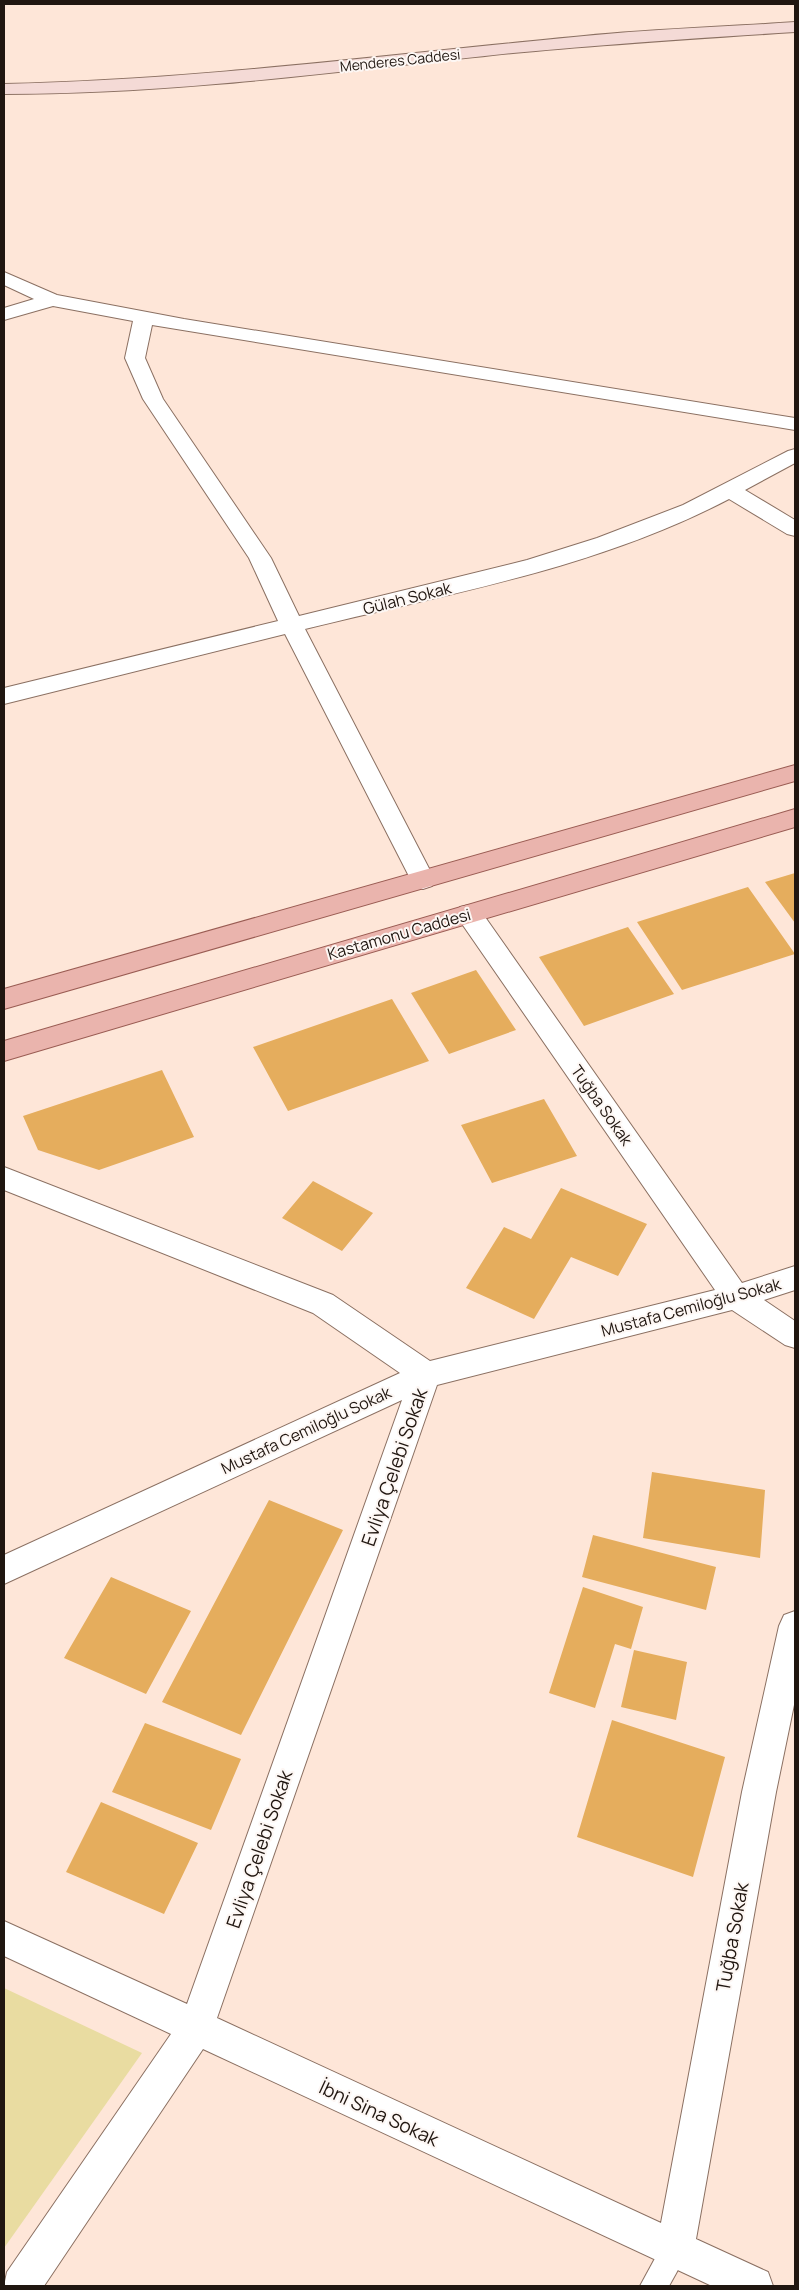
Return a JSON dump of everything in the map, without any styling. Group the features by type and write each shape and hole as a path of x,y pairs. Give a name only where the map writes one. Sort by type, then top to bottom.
{"main road":[{"path":"4,999 795,773"},
{"name":"Kastamonu Caddesi","path":"4,1051 795,818"}],"street":[{"name":"Menderes Caddesi","path":"4,89 105,87 224,78 586,40 795,27"},
{"path":"4,278 52,300 144,318 795,424"},
{"path":"4,314 52,300"},
{"path":"144,318 135,358 153,399 260,558 292,626 423,880"},
{"name":"Gülah Sokak","path":"4,696 533,566 614,540 691,510 795,455"},
{"path":"730,490 795,528"},
{"name":"Tuğba Sokak","path":"469,914 736,1297"},
{"path":"4,1178 323,1304 426,1375"},
{"name":"Mustafa Cemiloğlu Sokak","path":"4,1570 426,1375 736,1297 795,1278"},
{"path":"736,1297 795,1336"},
{"name":"Evliya Çelebi Sokak","path":"21,2286 196,2028 426,1375"},
{"name":"Tuğba Sokak","path":"675,2250 759,1792 795,1626"},
{"name":"İbni Sina Sokak","path":"4,1938 754,2286"}],"lane":[{"path":"654,2286 675,2250"}],"shaded area":[{"path":"4,1988 142,2053 4,2248"}],"building":[{"path":"795,873 795,923 765,882"},
{"path":"748,887 795,954 682,990 637,922"},
{"path":"628,927 674,994 584,1026 539,957"},
{"path":"476,970 516,1030 449,1054 411,993"},
{"path":"392,999 429,1061 288,1111 253,1047"},
{"path":"162,1070 194,1137 99,1170 38,1150 23,1116"},
{"path":"544,1099 577,1156 492,1183 461,1125"},
{"path":"313,1181 373,1213 342,1251 282,1218"},
{"path":"561,1188 647,1224 618,1276 571,1257 534,1319 466,1288 504,1227 531,1239"},
{"path":"652,1472 765,1490 760,1558 643,1538"},
{"path":"269,1500 343,1530 241,1735 162,1702"},
{"path":"593,1535 716,1567 706,1610 582,1577"},
{"path":"111,1577 191,1611 146,1694 64,1658"},
{"path":"583,1587 643,1607 631,1649 615,1644 595,1708 549,1693"},
{"path":"634,1650 687,1662 676,1720 621,1707"},
{"path":"612,1720 725,1757 693,1877 577,1837"},
{"path":"145,1723 241,1759 211,1830 112,1792"},
{"path":"101,1802 198,1843 164,1914 66,1872"}]}
